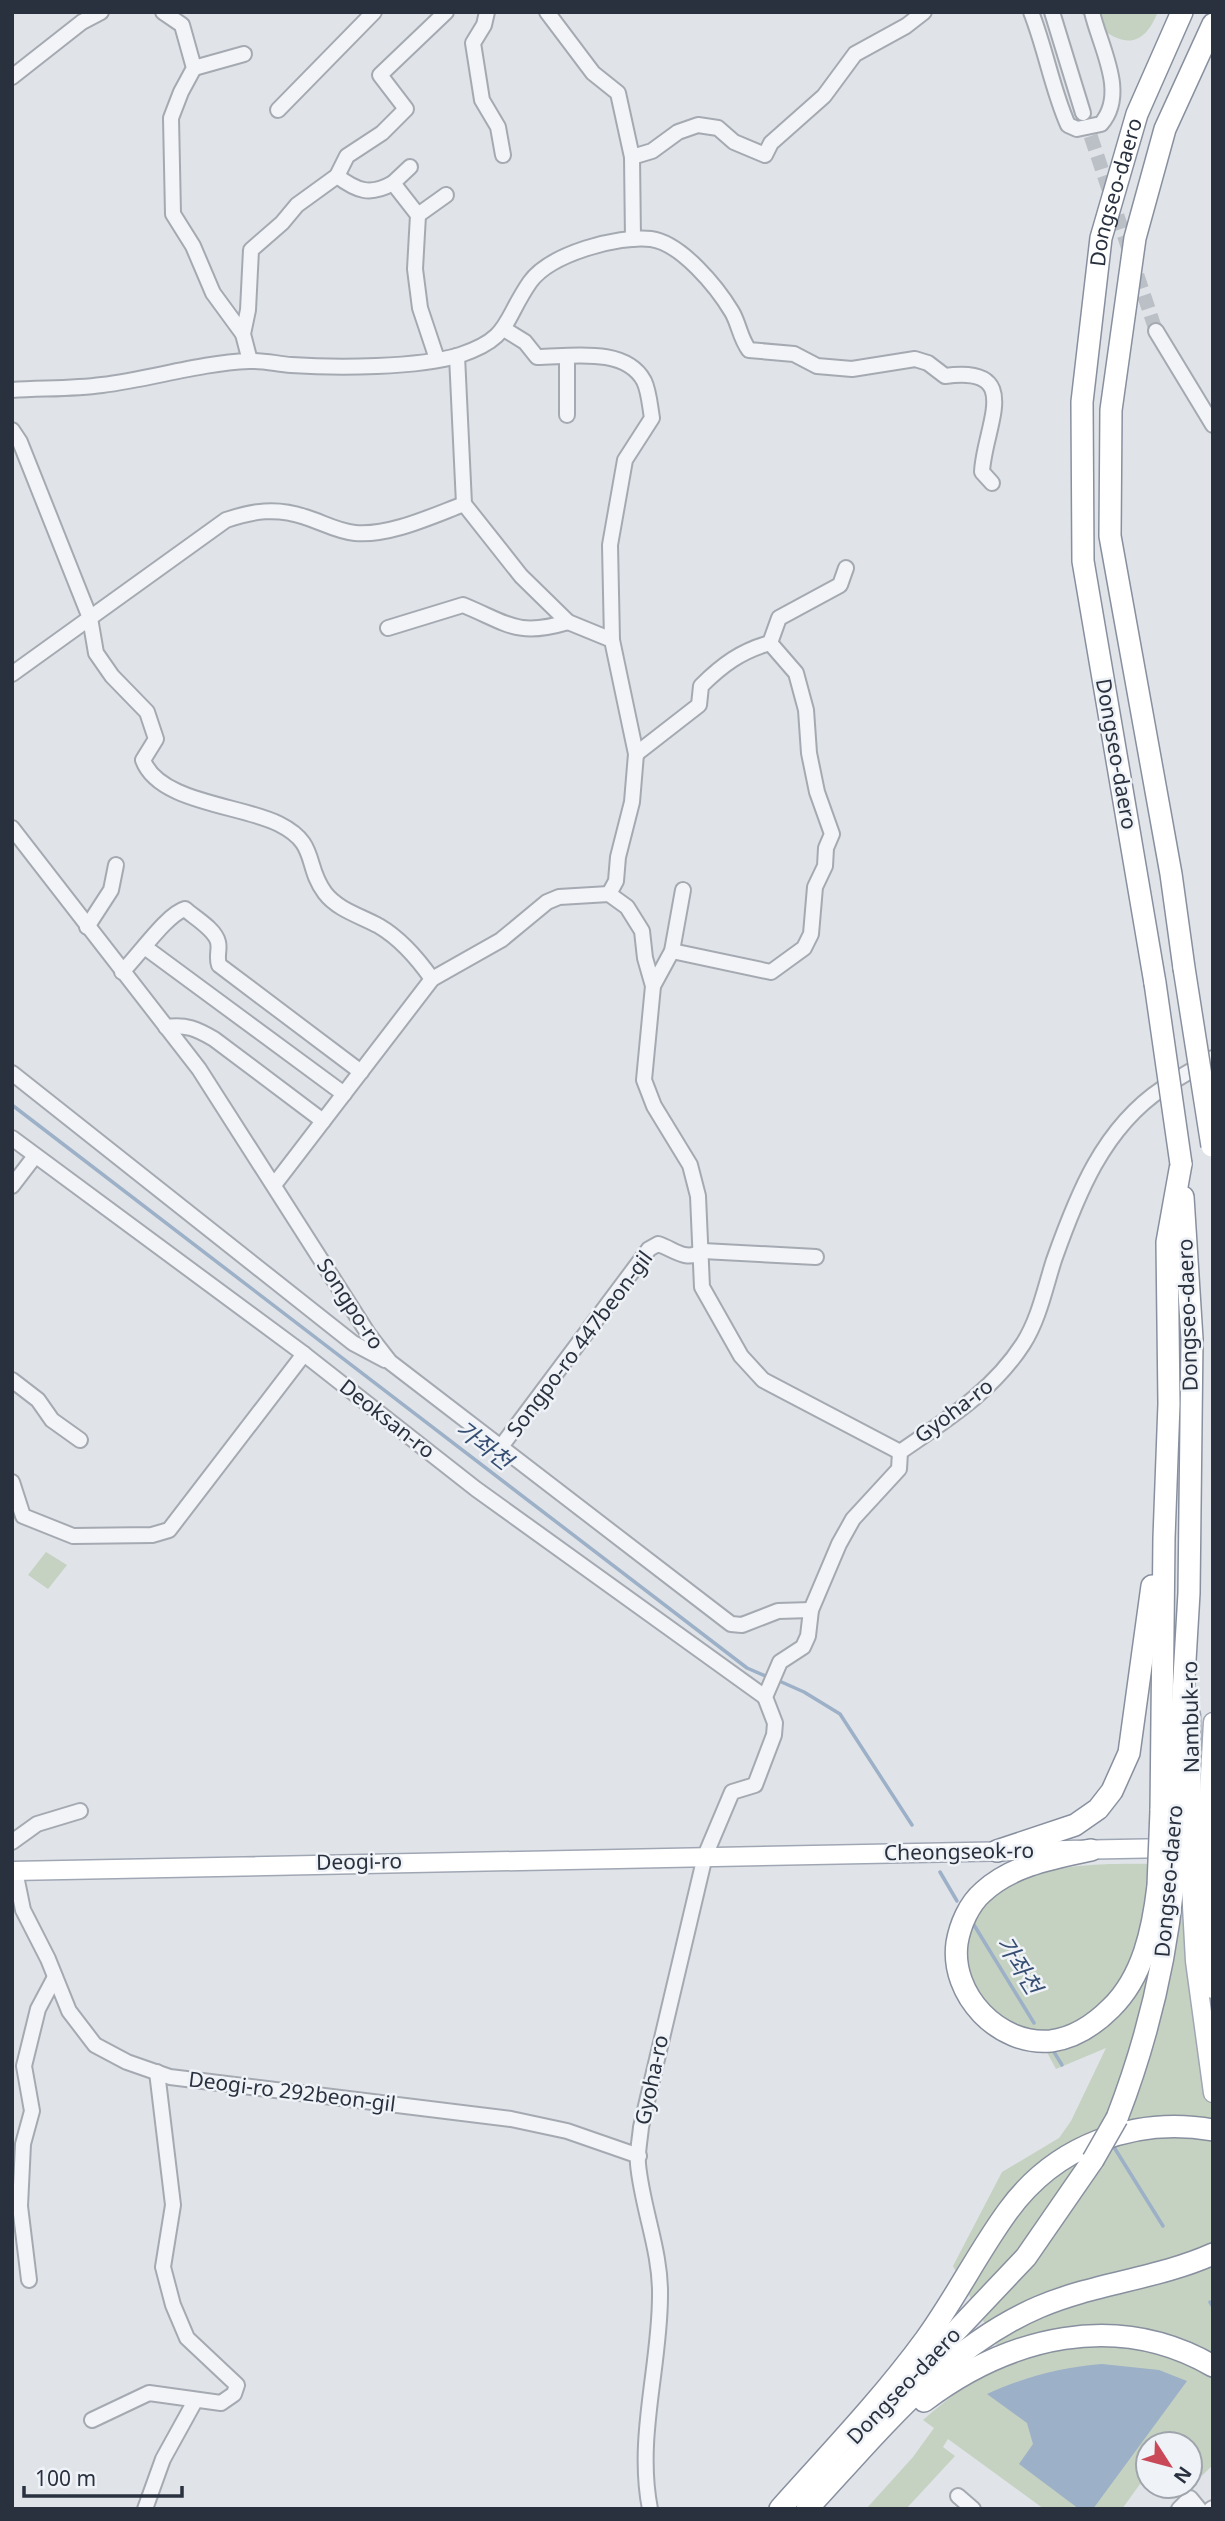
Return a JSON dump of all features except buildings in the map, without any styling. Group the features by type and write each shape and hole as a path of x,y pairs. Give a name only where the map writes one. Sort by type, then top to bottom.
{"highway":[{"name":"Dongseo-daero","path":"782,2509 1000,2288 1049,2226 1093,2160 1117,2118 1133,2077 1182,1887 1192,1339 1181,1164 1154,983 1083,561 1082,401 1101,238 1137,114 1182,12"},
{"name":"Dongseo-daero","path":"1212,1146 1171,874 1110,536 1110,439 1119,342 1135,238 1165,129 1213,24"},
{"path":"1212,1146 1213,1163"},
{"path":"997,1851 1075,1825 1098,1809 1112,1791 1129,1753 1166,1486 1170,1404 1167,1242 1181,1164"},
{"path":"1166,1486 1184,1811"},
{"path":"1091,1850 1037,1862 1006,1876 983,1892 969,1911 959,1932 956,1954 959,1975 968,1995 981,2014 1015,2035 1049,2041 1066,2038 1098,2020 1113,2007 1137,1970 1154,1918 1182,1887"},
{"path":"782,2509 887,2389 961,2288 1008,2211 1032,2183 1087,2144 1120,2133 1153,2126 1213,2130"},
{"name":"Dongseo-daero","path":"807,2509 927,2383 956,2358 1004,2324 1064,2297 1176,2268 1212,2254"},
{"path":"833,2481 936,2392 988,2361 1027,2345 1067,2336 1125,2336 1163,2344 1213,2366"}],"main road":[{"name":"Nambuk-ro","path":"1182,1887 1184,1811 1213,1722"},
{"name":"Cheongseok-ro","path":"705,1856 1213,1847"},
{"name":"Deogi-ro","path":"13,1871 705,1856"},
{"path":"1182,1887 1213,1989"},
{"path":"1182,1887 1213,2093"}],"street":[{"path":"163,12 182,25 194,68 171,118 173,214 193,246 213,293 243,334 250,361"},
{"path":"278,110 374,12"},
{"path":"243,334 248,310 251,250 282,223 297,205 337,176 347,156 413,111 380,75 446,12"},
{"path":"487,12 484,25 473,43 482,100 498,127 503,155"},
{"path":"547,12 593,73 618,93 632,157 633,239"},
{"path":"632,157 652,151 678,132 698,125 718,128 734,142 765,155 771,143 824,96 855,54 906,26 924,12"},
{"path":"1031,12 1047,52 1059,104 1068,125 1077,129 1101,124 1110,113 1113,98 1112,79 1092,12"},
{"path":"1052,12 1083,113"},
{"path":"12,78 38,54 93,14"},
{"path":"194,68 244,54"},
{"path":"337,176 365,192 380,190 393,183 410,167"},
{"path":"393,183 418,215 415,269 420,308 437,359"},
{"path":"418,215 446,195"},
{"path":"12,390 101,385 250,361 294,365 406,364 457,356 491,343 504,329 530,282 544,266 582,250 633,239 653,239 673,248 707,277 733,314 741,340 749,350 794,354 817,366 852,369 915,359 929,363 945,376 965,373 982,376 992,384 994,403 982,472 992,484"},
{"path":"504,329 525,342 537,356 607,356 632,366 644,382 652,418 625,460 610,545 612,640 636,754 632,802 618,857 617,881 609,894"},
{"path":"1156,331 1213,425"},
{"path":"457,356 464,504 521,576 568,622 612,640"},
{"path":"567,357 567,415"},
{"path":"12,430 20,442 90,618 96,653 112,676 147,712 156,739 143,760 147,772 180,794 259,816 298,835 310,853 315,876 326,894 345,910 382,928 415,955 432,979"},
{"path":"12,674 226,520 253,511 276,510 305,517 333,529 358,533 391,528 464,504"},
{"path":"770,643 779,618 840,585 846,568"},
{"path":"388,628 463,605 511,626 538,631 568,622"},
{"path":"636,754 699,705 701,686 725,663 750,648 770,643"},
{"path":"672,951 771,972 804,948 811,934 815,887 825,866 826,848 832,834 811,766 806,710 796,673 770,643"},
{"name":"Songpo-ro","path":"12,828 199,1069 390,1362 731,1625 742,1625 778,1611 811,1610"},
{"path":"87,927 111,890 117,865"},
{"path":"653,986 672,951 683,890"},
{"path":"274,1185 432,979 501,940 547,902 559,897 609,894 627,907 642,931 645,958 653,986 644,1080 654,1106 690,1165 698,1196 702,1287 741,1356 762,1380 900,1452"},
{"path":"122,972 146,948 172,913 185,909 215,935 219,946 216,956 219,965 360,1072"},
{"path":"146,948 344,1094"},
{"path":"166,1027 195,1027 323,1121"},
{"name":"Gyoha-ro","path":"650,2509 646,2472 648,2428 661,2295 639,2156 641,2127 677,1965 705,1856 732,1792 755,1785 761,1776 775,1723 771,1683 780,1662 803,1647 811,1610 853,1519 899,1469 900,1452 964,1407 1006,1368 1025,1341 1036,1318 1072,1209 1085,1178 1102,1150 1136,1110 1161,1089 1213,1058"},
{"name":"Deoksan-ro","path":"12,1073 353,1343 390,1362"},
{"name":"Deoksan-ro","path":"12,1138 304,1354 476,1489 771,1683"},
{"path":"12,1186 35,1156"},
{"name":"Songpo-ro 447beon-gil","path":"500,1448 649,1249 658,1244 681,1255 693,1257 700,1253 816,1257"},
{"path":"12,1482 23,1516 73,1536 152,1535 169,1530 304,1354"},
{"path":"14,1386 38,1400 52,1420 80,1440"},
{"path":"12,1842 37,1824 80,1811"},
{"name":"Deogi-ro 292beon-gil","path":"13,1871 23,1910 69,2011 95,2045 127,2062 157,2073 511,2119 567,2131 639,2156"},
{"path":"29,2280 16,2206 23,2144 32,2111 24,2066 38,2008 55,1977"},
{"name":"Deogi-ro 292beon-gil","path":"92,2420 149,2393 221,2403 234,2394 237,2385 187,2338 173,2305 163,2267 173,2205 157,2073"},
{"path":"145,2509 163,2459 195,2401"},
{"path":"958,2496 973,2509"},
{"path":"1179,2509 1190,2498 1199,2509"}],"green space":[{"path":"1079,12 1157,14 1149,29 1140,37 1130,40 1110,35"},
{"path":"46,1552 67,1565 48,1589 28,1575"},
{"path":"1111,1864 1213,1865 1213,2353 1158,2333 1106,2326 1053,2330 997,2346 953,2266 1002,2172 1059,2138 1071,2121 1106,2048 1056,2069 1036,2032 1003,2018 978,1994 965,1961 969,1931 983,1904 1006,1885 1038,1873"},
{"path":"1094,2344 1150,2349 1213,2374 1213,2465 1204,2474 1204,2430 1134,2430 1134,2492 1122,2509 1044,2509 948,2439 943,2447 955,2456 906,2509 866,2509 913,2457 934,2428 923,2420 948,2399 989,2372 1019,2358 1049,2350"}],"water":[{"path":"1102,2364 1159,2370 1187,2381 1151,2430 1134,2430 1134,2453 1093,2509 1079,2509 1019,2464 1033,2444 1027,2423 987,2394 1043,2374"}],"waterway":[{"name":"가좌천","path":"12,1105 747,1668 770,1678"},
{"name":"가좌천","path":"777,1680 804,1692 840,1714 912,1825"},
{"name":"가좌천","path":"940,1872 957,1901"},
{"name":"가좌천","path":"974,1925 1034,2023"},
{"name":"가좌천","path":"1054,2052 1062,2065"},
{"name":"가좌천","path":"1112,2144 1163,2226"},
{"name":"가좌천","path":"1210,2302 1213,2307"}],"tunnel":[{"path":"1084,116 1156,331"}]}
